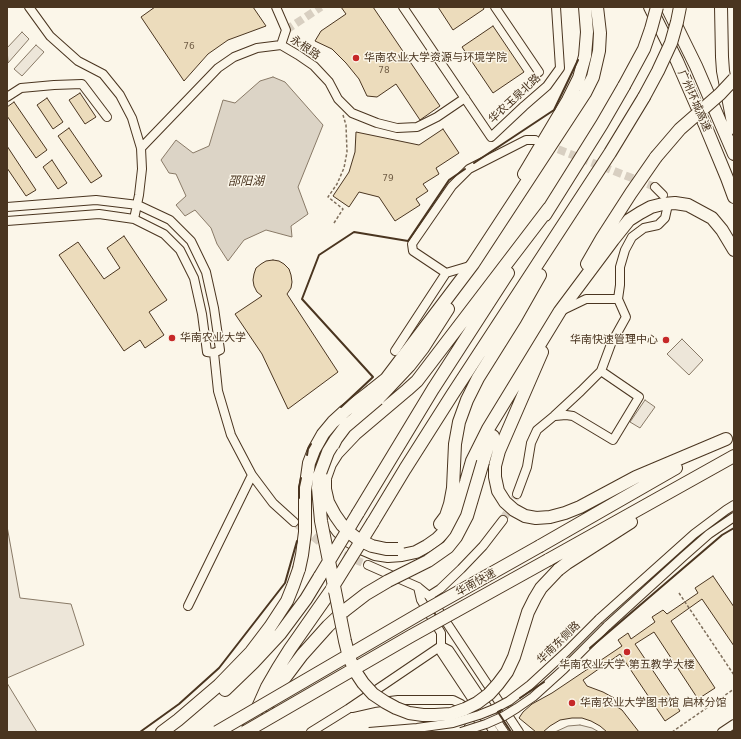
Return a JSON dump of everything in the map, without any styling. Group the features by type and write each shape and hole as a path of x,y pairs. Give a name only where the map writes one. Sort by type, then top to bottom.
{"highway":[{"path":"585,7 587,32 585,56 579,78 562,111 535,155 443,317 423,348 404,372 375,395 345,427 336,438 328,452 320,476 318,488 321,521 345,642 349,657 355,670 363,683 373,694 396,708 409,713 423,715 451,714 477,703 489,694 507,672 514,657 528,612 541,588 558,570 602,540 734,456"},
{"path":"473,264 590,85 595,69 600,42 597,7"},
{"name":"广州环城高速","path":"650,7 677,61 734,197"},
{"path":"176,732 239,677 280,634 320,576 432,389 502,283 602,124 644,49 657,7"},
{"name":"广州环城高速","path":"668,7 696,66 734,154"},
{"path":"246,732 278,668 332,589 452,395 618,141 658,71 670,43 680,7"},
{"path":"721,7 723,71 734,128"},
{"path":"549,208 416,381 355,434 337,453 330,464 325,478 323,491 325,505 330,520 338,532 361,548 375,554 402,556 416,552 427,546 445,531 457,511 472,461 488,429 560,311 602,238 656,157 680,129 720,94 734,79"},
{"path":"336,438 329,455 326,469 325,489 328,502 335,515 350,533 359,540 372,546 398,550 413,546 426,539 437,529 446,516 450,504 455,444 459,422 467,400 478,378 515,319 594,178"},
{"path":"252,732 280,684 302,655 328,626 366,594 388,581 428,562 448,546 456,537 467,516 488,446 560,311 629,220 651,207 675,203 688,205 712,218 722,230 734,250"},
{"path":"560,311 499,451 495,466 495,477 498,491 505,502 514,510 525,516 536,518 550,517 565,513 580,507 636,477 730,437"},
{"path":"162,732 219,685 251,652 287,601 299,569 302,555 304,538 305,491 309,463 322,434 333,422 345,411 375,395"},
{"name":"华南快速","path":"217,732 628,494 730,437"},
{"name":"华南快速","path":"246,732 411,636 734,456"}],"street":[{"path":"29,7 50,36 78,61 103,74 120,95 132,118 141,148 142,169 138,205 134,219"},
{"path":"276,7 286,30 281,45"},
{"path":"404,7 465,98"},
{"path":"495,7 539,72"},
{"name":"华农玉泉北路","path":"465,98 491,137 547,86 560,68 556,7"},
{"name":"永根路","path":"141,148 218,68 234,56 257,48 281,45 314,66 329,82 338,99 352,113 377,123 396,128 417,127 437,117 465,98"},
{"path":"7,97 21,88 54,84 82,84 107,117"},
{"path":"446,273 413,251 412,244 452,186 469,169 526,140 535,140"},
{"path":"655,188 663,195"},
{"path":"7,207 96,200 138,205 170,220 191,241 206,272 214,308 220,350 210,352"},
{"path":"517,494 527,467 531,443 537,430 554,416 601,371 611,344 626,317 618,299 620,267 625,250 632,237 644,228 658,225 665,218 667,209"},
{"path":"7,221 99,214 134,219 164,234 180,250 194,278 218,391 231,435 252,475 273,503 294,522"},
{"path":"396,350 446,273 473,264"},
{"path":"560,311 586,299 618,299"},
{"path":"554,416 566,414 573,416 613,440 639,397 601,371"},
{"path":"188,606 252,475"},
{"name":"华南东侧路","path":"369,732 452,723 479,715 509,701 530,685 599,619 694,534 734,505"},
{"name":"华南东侧路","path":"461,732 486,724 504,716 533,697 564,669 607,626 684,556 709,534 734,517"},
{"path":"429,596 440,589 461,569 483,546 503,520"},
{"path":"368,565 418,587 429,596 519,732"},
{"path":"418,587 421,600 441,632 441,652 494,732"},
{"path":"311,732 348,709 441,646"},
{"path":"441,646 449,650 504,732"},
{"path":"348,709 374,703 398,700 453,700 461,704 467,713 470,724 467,732"},
{"path":"722,732 734,724"}],"path":[{"path":"334,223 343,209 328,197 337,184 344,168 347,152 346,125 338,99"},
{"path":"679,593 734,675"},
{"path":"672,732 734,689"}],"shaded area":[{"path":"22,32 29,39 8,63 7,48"},
{"path":"36,45 44,52 22,76 14,69"},
{"path":"682,339 703,360 689,375 667,354"},
{"path":"645,400 655,407 640,428 630,422"},
{"path":"7,526 20,598 71,604 84,645 7,678"},
{"path":"7,683 37,732 7,732"},
{"path":"580,725 592,728 599,732 555,732 568,726"}],"water":[{"name":"邵阳湖","path":"273,77 285,82 323,125 298,187 308,214 291,226 292,237 266,230 244,240 228,261 217,244 211,228 195,210 185,216 176,205 186,196 176,174 169,173 161,160 176,140 193,153 209,146 223,100 235,103 260,81"}],"building":[{"path":"155,7 253,7 266,26 228,40 208,54 184,81 141,17"},
{"path":"341,7 373,7 440,106 420,120 396,84 377,97 367,96 359,79 346,63 332,49 315,41 321,31 346,14"},
{"path":"438,7 483,7 484,9 453,30"},
{"path":"493,26 524,72 493,93 462,47"},
{"path":"80,93 96,117 85,124 69,100"},
{"path":"47,98 63,122 53,129 37,105"},
{"path":"14,102 47,150 36,158 7,116 7,107"},
{"path":"69,128 102,176 91,183 58,136"},
{"path":"443,129 459,153 436,168 439,174 423,184 428,191 416,199 420,205 395,221 379,197 359,192 349,207 333,196 349,172 355,152 356,132 419,145"},
{"path":"7,146 36,190 26,196 7,168"},
{"path":"52,160 67,183 58,189 43,167"},
{"path":"124,236 167,300 149,312 164,335 145,348 140,340 124,351 59,255 78,242 104,279 120,268 107,248"},
{"path":"266,261 279,261 289,269 292,282 291,288 287,294 338,372 288,409 262,354 235,314 262,296 257,292 254,286 254,274 256,268 261,264"},
{"name":"华南农业大学 第五教学大楼","path":"713,576 734,607 734,646 702,599 671,621 715,688 698,699 654,632 635,644 680,711 665,721 620,654 583,680 587,686 614,698 611,703 622,710 639,732 607,732 591,721 582,718 572,718 560,720 543,732 536,732 519,718 532,704 552,693 622,646 618,640 628,633 631,639 655,622 652,617 663,610 667,614 698,593 695,588"}],"tunnel":[{"path":"286,30 321,7"},
{"path":"547,145 655,187"},
{"path":"503,520 517,494"},
{"path":"294,522 329,549 368,565"}],"wall":[{"path":"474,163 554,110 578,60"},
{"path":"341,407 373,377 302,299 319,255 354,232 408,241 449,180 465,169"},
{"path":"307,455 311,444"},
{"path":"299,498 301,478"},
{"path":"590,648 722,535 734,528"},
{"path":"140,732 179,704 219,668 285,583 297,541"},
{"path":"520,698 544,682"},
{"path":"502,710 498,712 511,732"}],"place":[{"name":"华南农业大学资源与环境学院","path":"356,58"},
{"name":"华南农业大学","path":"172,338"},
{"name":"华南快速管理中心","path":"666,340"},
{"name":"华南农业大学 第五教学大楼","path":"627,652"},
{"name":"华南农业大学图书馆 启林分馆","path":"572,703"}]}
